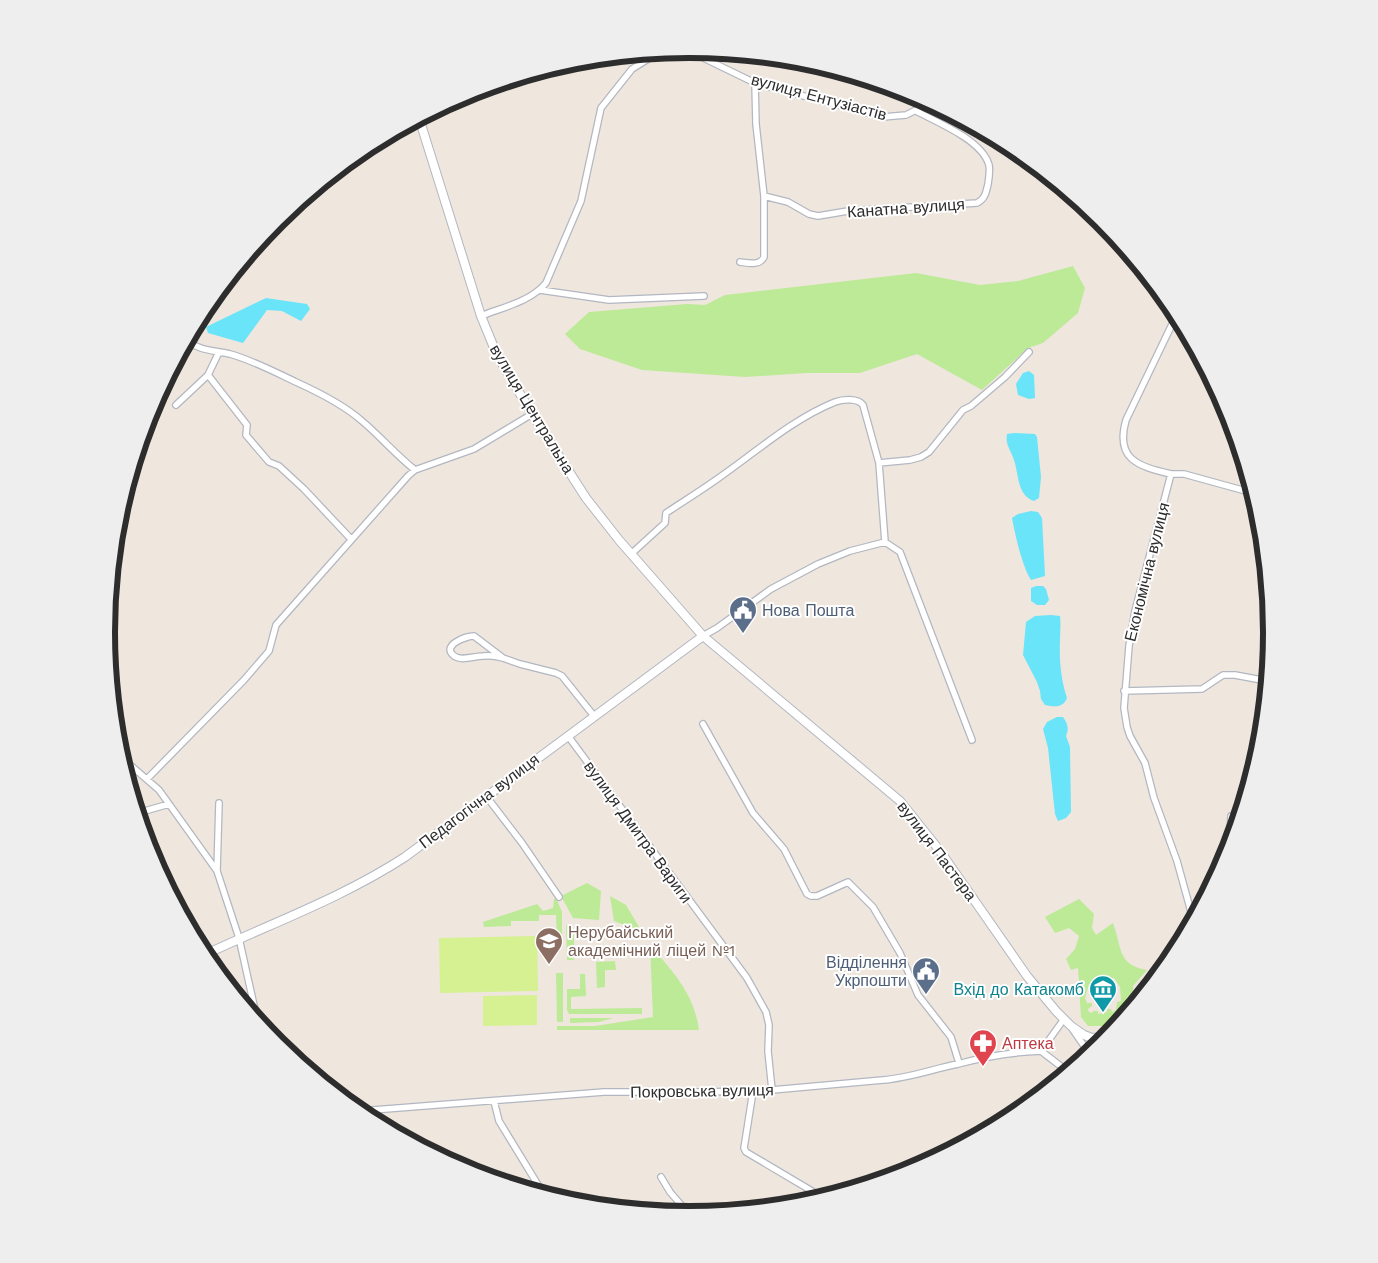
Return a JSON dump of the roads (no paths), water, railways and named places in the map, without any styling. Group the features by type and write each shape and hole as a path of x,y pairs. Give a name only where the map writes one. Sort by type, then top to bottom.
{"street":[{"name":"вулиця Ентузіастів","path":"703,58 755,83 884,116 906,115 922,107"},
{"path":"481,316 524,300 540,290 552,270 581,201 601,108 632,70 648,59"},
{"path":"740,262 759,262 764,257 764,196 756,124 755,83"},
{"name":"Канатна вулиця","path":"764,196 788,202 809,214 818,216 848,211 977,203 982,200 985,196 990,173 986,158 974,145 951,129 916,111"},
{"name":"вулиця Центральна","path":"421,124 481,316 497,355 586,498 631,554 703,636"},
{"path":"540,290 609,300 704,296"},
{"path":"1173,323 1126,420 1123,432 1124,446 1133,460 1142,466 1171,474 1184,474 1245,491"},
{"path":"192,345 199,349 244,359 289,379 338,405 360,419 404,462 415,470"},
{"path":"176,405 208,375 219,352"},
{"path":"880,463 910,460 921,457 929,452 963,410 971,406 1005,377 1029,352"},
{"path":"208,375 247,425 246,435 269,462 279,466 304,489 352,539"},
{"path":"631,554 665,523 666,513 807,416 837,402 856,400 864,405 880,463 885,542"},
{"path":"147,779 244,680 269,651 276,625 415,470 474,449 532,414"},
{"name":"Економічна вулиця","path":"1171,474 1135,611 1128,646 1124,717 1130,736 1145,763 1157,806 1177,861 1191,910"},
{"path":"703,636 771,590 818,564 850,551 885,542 900,552 972,740"},
{"path":"503,658 474,636 463,637 455,642 451,651 458,658 481,656 503,658 556,673 562,676 594,716"},
{"name":"Педагогічна вулиця","path":"213,951 332,899 376,876 405,857 703,636"},
{"name":"вулиця Пастера","path":"703,636 900,801 940,851 1027,976 1071,1026 1084,1035 1094,1038"},
{"path":"1124,691 1202,689 1223,675 1235,675 1261,680"},
{"path":"703,724 753,813 784,849 807,894 817,896 848,882 872,907 900,953 918,995 951,1037 959,1063"},
{"name":"вулиця Дмитра Вариги","path":"568,736 747,978 760,1000 766,1012 768,1025 768,1052 772,1090"},
{"path":"132,766 147,779 169,804 217,871 239,938 254,1006"},
{"path":"486,796 522,843 559,897"},
{"path":"217,871 219,803"},
{"path":"144,811 169,804"},
{"path":"1231,816 1231,822"},
{"path":"1062,1067 1041,1052 1064,1019"},
{"path":"1071,1026 1085,1047"},
{"name":"Покровська вулиця","path":"372,1110 604,1092 772,1090 897,1079 959,1063 1025,1052 1041,1052"},
{"path":"753,1091 744,1142 746,1152 813,1191"},
{"path":"494,1101 499,1121 538,1186"},
{"path":"661,1177 670,1192 682,1206"}],"water":[{"path":"266,298 307,304 310,309 301,321 282,311 267,310 243,343 208,333 206,327"},
{"path":"1029,371 1034,375 1035,398 1029,399 1018,395 1016,384 1023,373"},
{"path":"1007,434 1035,434 1037,437 1041,477 1039,498 1034,501 1024,494 1008,444"},
{"path":"1031,511 1038,512 1042,518 1045,576 1031,580 1022,558 1012,518 1018,514"},
{"path":"1043,586 1046,589 1049,600 1045,605 1037,605 1031,601 1031,588"},
{"path":"1035,616 1060,616 1060,662 1067,698 1063,704 1055,706 1045,705 1041,699 1037,682 1023,655 1026,622"},
{"path":"1057,717 1063,717 1068,726 1066,736 1070,747 1071,812 1066,818 1058,821 1055,814 1048,748 1043,729 1047,722"}],"place":[{"name":"Нова Пошта","path":"743,634"},
{"name":"Нерубайський академічний ліцей №1","path":"549,965"},
{"name":"Відділення Укрпошти","path":"926,995"},
{"name":"Вхід до Катакомб","path":"1103,1013"},
{"name":"Аптека","path":"983,1067"}]}
